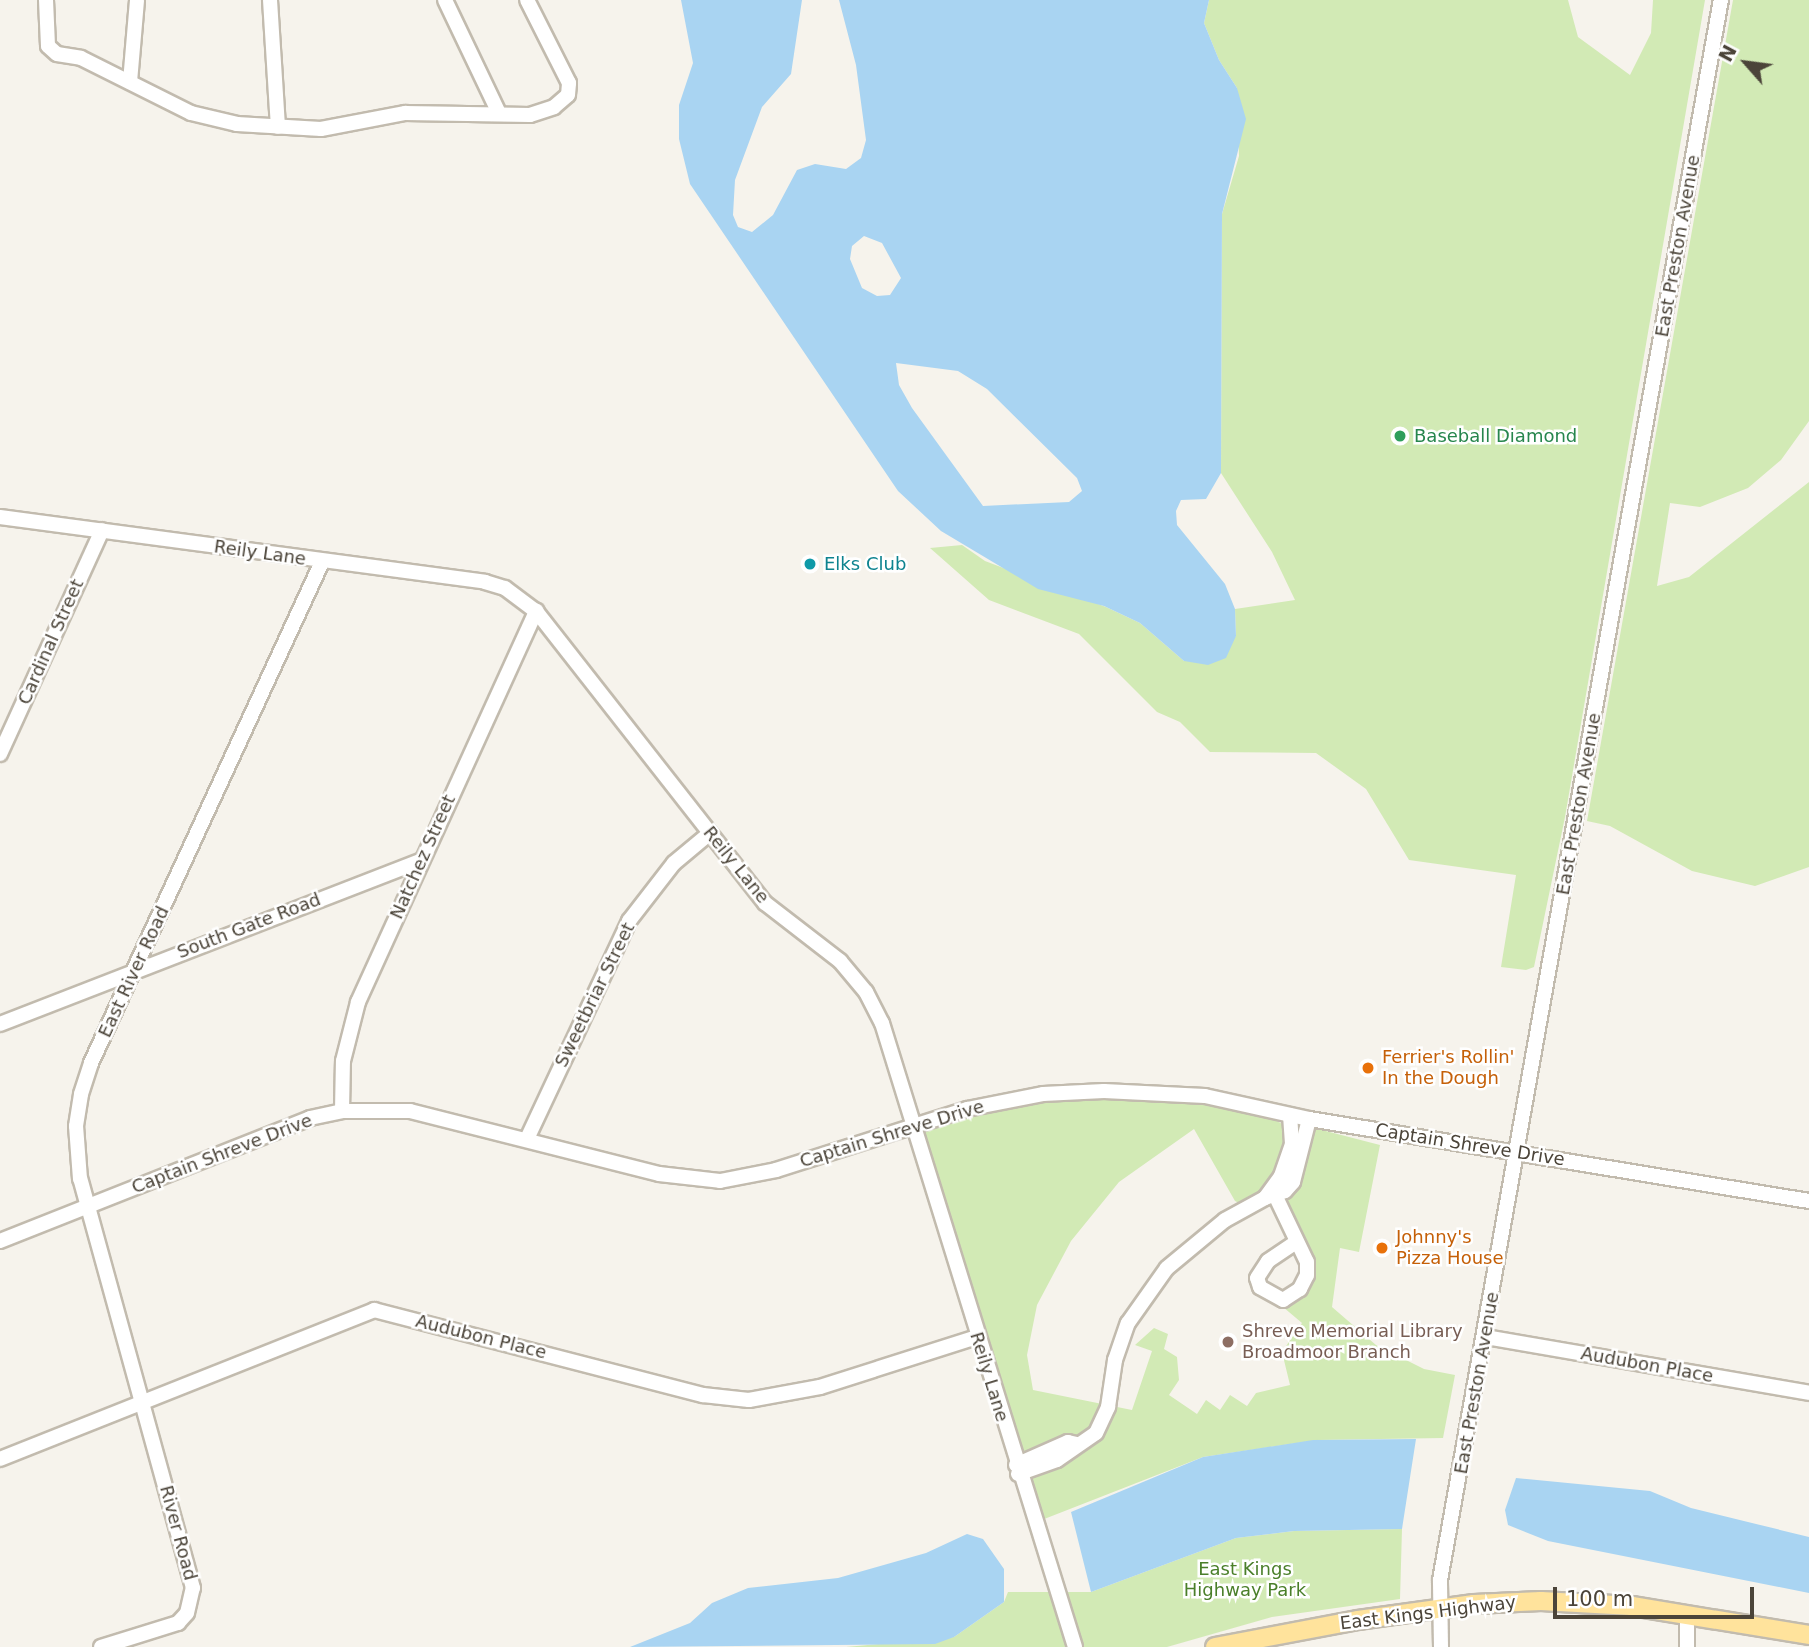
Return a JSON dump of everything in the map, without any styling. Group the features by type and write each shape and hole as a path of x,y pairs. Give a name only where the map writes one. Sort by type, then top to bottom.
{"main road":[{"name":"East Kings Highway","path":"1214,1647 1438,1609 1561,1601 1687,1615 1809,1635"}],"street":[{"path":"46,0 48,47 130,82 191,113 237,124 321,129 405,113 543,113 564,100 569,89 527,0"},
{"path":"130,82 137,0"},
{"path":"270,0 278,127"},
{"path":"445,0 499,113"},
{"name":"East Preston Avenue","path":"1441,1647 1438,1609 1721,0"},
{"name":"Reily Lane","path":"0,517 485,582 505,588 536,611 765,903 840,961 866,992 889,1040 911,1127 1075,1647"},
{"name":"Cardinal Street","path":"0,754 102,530"},
{"name":"East River Road","path":"142,1403 86,1207 76,1157 81,1094 322,562"},
{"name":"Natchez Street","path":"342,1111 342,1061 349,1027 420,862 536,611"},
{"name":"Sweetbriar Street","path":"527,1139 629,921 674,863 710,834"},
{"name":"South Gate Road","path":"0,1024 420,862"},
{"name":"Captain Shreve Drive","path":"0,1241 310,1118 342,1111 410,1111 659,1174 720,1181 776,1170 911,1127 1010,1100 1104,1091 1205,1096 1309,1119 1809,1201"},
{"path":"1270,1197 1281,1176 1292,1144 1290,1115"},
{"path":"1017,1469 1057,1460 1096,1433 1108,1407 1115,1360 1128,1323 1167,1268 1225,1220 1285,1191 1300,1167 1309,1119"},
{"path":"1270,1197 1296,1242"},
{"name":"Audubon Place","path":"0,1459 374,1311 703,1395 749,1400 820,1387 977,1337"},
{"name":"Audubon Place","path":"1486,1337 1809,1393"},
{"name":"River Road","path":"101,1647 177,1623 192,1601 193,1588 142,1403"},
{"path":"1687,1615 1687,1647"}],"green space":[{"path":"1209,0 1568,0 1578,37 1630,75 1651,33 1653,0 1705,0 1565,817 1534,967 1526,970 1501,967 1516,875 1409,860 1366,789 1316,753 1210,752 1180,722 1157,712 1079,634 989,600 930,548 962,545 985,561 1106,607 1140,623 1184,661 1236,636 1235,609 1295,600 1272,552 1221,473 1222,214 1239,156 1237,88 1219,60 1204,23"},
{"path":"1733,0 1809,0 1809,421 1781,460 1748,488 1700,507 1670,503 1657,586 1689,577 1809,482 1809,867 1755,886 1692,871 1610,826 1587,821"},
{"path":"1043,1094 1244,1104 1288,1127 1281,1176 1247,1207 1235,1201 1194,1129 1119,1182 1071,1241 1037,1305 1027,1355 1033,1390 1132,1410 1152,1351 1135,1345 1154,1328 1168,1334 1164,1349 1177,1357 1179,1380 1169,1395 1197,1414 1206,1400 1220,1410 1230,1395 1247,1406 1256,1393 1290,1385 1282,1352 1302,1323 1283,1307 1283,1300 1307,1275 1275,1195 1307,1131 1318,1129 1380,1145 1359,1252 1340,1248 1332,1307 1376,1345 1424,1369 1455,1375 1443,1438 1318,1440 1203,1457 1034,1523 911,1127"},
{"name":"East Kings Highway Park","path":"1402,1529 1400,1599 1272,1617 1167,1647 846,1647 954,1637 1004,1602 1008,1592 1091,1592 1236,1538 1294,1531"}],"water":[{"path":"681,0 802,0 791,74 762,107 735,180 733,215 738,227 752,232 773,215 797,170 815,164 846,169 861,158 866,140 856,65 839,0 1209,0 1204,23 1219,60 1237,88 1246,119 1222,214 1221,473 1206,499 1181,500 1176,511 1177,525 1225,584 1235,609 1236,636 1226,658 1208,665 1184,661 1140,623 1104,606 1038,589 941,531 898,491 690,184 679,139 679,105 693,63","holes":["864,236 882,243 901,278 890,295 877,296 862,288 850,259 852,246","896,363 958,371 987,389 1077,478 1082,491 1069,502 983,506 912,408 899,385"]},
{"path":"1416,1439 1402,1529 1294,1531 1236,1538 1091,1592 1071,1512 1203,1457 1313,1440"},
{"path":"1516,1478 1650,1491 1691,1508 1809,1537 1809,1593 1548,1541 1508,1525 1505,1510"},
{"path":"967,1534 983,1539 1004,1569 1004,1602 954,1637 935,1644 630,1647 690,1623 712,1603 748,1588 838,1578 926,1553"}],"place":[{"name":"Baseball Diamond","path":"1400,436"},
{"name":"Elks Club","path":"810,564"},
{"name":"Ferrier's Rollin' In the Dough","path":"1368,1068"},
{"name":"Johnny's Pizza House","path":"1382,1248"},
{"name":"Shreve Memorial Library Broadmoor Branch","path":"1228,1342"}]}
